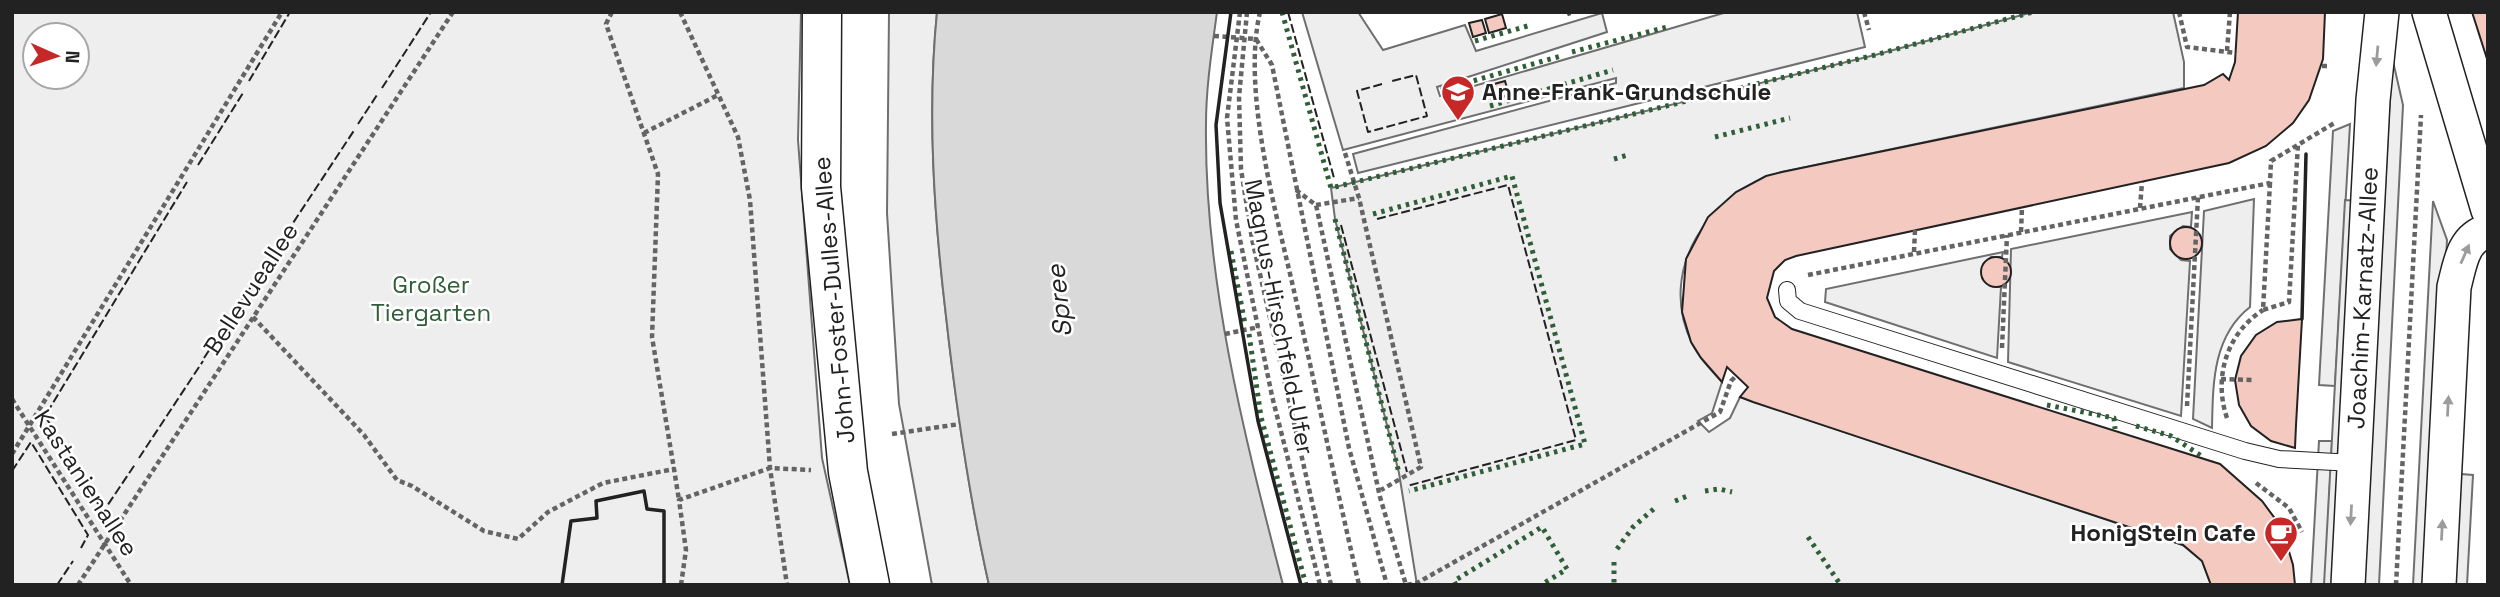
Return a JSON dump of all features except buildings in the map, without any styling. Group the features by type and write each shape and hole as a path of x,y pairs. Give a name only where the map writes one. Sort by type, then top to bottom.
{"street":[{"name":"John-Foster-Dulles-Allee","path":"822,12 821,187 848,472 870,585"},
{"name":"Joachim-Karnatz-Allee","path":"2348,585 2373,100 2382,12"},
{"path":"2429,12 2488,210"},
{"path":"2439,585 2454,287 2465,247 2480,233 2488,231"}],"lane":[{"path":"1787,290 1788,301 1800,311 2245,451 2279,460 2354,463"}],"path":[{"path":"12,454 282,12"},
{"name":"Bellevueallee","path":"78,585 453,12"},
{"path":"612,12 606,24 658,174 652,337 686,550 681,585"},
{"path":"680,12 738,137 750,200 770,468 787,585"},
{"name":"Magnus-Hirschfeld-Ufer","path":"1240,12 1240,37 1227,118 1236,220 1272,396 1320,585"},
{"path":"1247,12 1240,37 1241,169 1252,239 1331,585"},
{"path":"1260,12 1256,38 1257,97 1273,197 1359,585"},
{"path":"1864,12 1868,30"},
{"path":"2179,12 2187,47 2236,53"},
{"path":"2227,51 2230,12"},
{"path":"1214,36 1256,38"},
{"path":"1256,38 1272,65 1349,447 1387,585"},
{"path":"644,133 718,95"},
{"path":"2396,585 2421,114"},
{"path":"2245,451 2231,429 2222,402 2221,379 2230,345 2247,320 2263,310 2289,302 2298,143 2271,161 2263,310"},
{"path":"1345,153 1359,198 1421,467 1381,490"},
{"path":"2140,208 2142,182"},
{"path":"1787,290 1791,282 1799,278 1914,252 2270,183"},
{"path":"1295,189 1316,205 1380,497 1407,585 1417,583 1720,412 1731,381 1736,376"},
{"path":"2185,432 2198,197"},
{"path":"1316,205 1359,198"},
{"path":"2021,232 2022,207"},
{"path":"1914,252 1915,230"},
{"path":"2001,373 2007,235"},
{"path":"253,317 364,435 397,480 412,486 484,531 518,539 548,512 603,483 674,469"},
{"path":"1226,334 1259,327"},
{"path":"2221,379 2252,380"},
{"name":"Kastanienallee","path":"12,399 131,585"},
{"path":"892,434 960,424"},
{"path":"679,500 770,468"},
{"path":"2254,481 2289,508 2302,532"}],"green space":[{"name":"Großer Tiergarten","path":"12,12 801,12 798,140 822,458 850,585 12,585"},
{"path":"889,12 937,12 932,126 938,240 959,417 989,585 932,585 899,404 887,213"},
{"name":"Anne-Frank-Grundschule","path":"1302,12 1358,12 1383,50 1465,25 1476,51 1602,13 1607,32 1437,87 1440,96 1727,12 1857,12 1865,47 1358,173 1353,154 1616,83 1616,78 1343,150"},
{"path":"2033,12 2173,12 2184,62 2184,88 1782,172 1756,182 1732,196 1712,215 1697,237 1686,262 1681,288 1683,315 1692,343 1722,382 1712,413 1698,421 1709,432 1730,418 1740,397 2183,545 2202,561 2211,585 1417,585 1399,473 1335,219 1331,188 1875,55"},
{"path":"2392,57 2403,105 2379,585 2364,585"},
{"path":"2350,124 2335,386 2319,385 2333,131"},
{"path":"2254,199 2250,307 2237,319 2222,347 2214,379 2212,428 2193,419 2204,211"},
{"path":"2433,201 2447,240 2429,585 2413,585"},
{"path":"2192,212 2191,227 2183,226 2170,236 2170,249 2181,260 2190,261 2181,416 2008,362 2011,249"},
{"path":"2003,252 2002,257 1991,257 1983,264 1982,278 1990,286 2001,287 1997,358 1825,302 1826,289"},
{"path":"2319,441 2332,441 2325,585 2311,585"}],"shaded area":[{"path":"2345,200 2357,201 2338,585 2324,585"},
{"path":"2461,474 2473,475 2467,585 2454,585"}],"water":[{"name":"Spree","path":"937,12 1217,12 1206,110 1207,182 1212,241 1229,356 1283,585 989,585 959,417 938,240 932,126"}],"hedge":[{"path":"1282,12 1331,188 1875,55 2033,12"},
{"path":"1567,14 1572,12"},
{"path":"1475,41 1531,25"},
{"path":"1572,52 1667,27"},
{"path":"1441,90 1561,56"},
{"path":"1490,106 1613,70"},
{"path":"1715,137 1790,118"},
{"path":"1614,159 1628,155"},
{"path":"1373,214 1512,176 1585,444 1409,491"},
{"path":"1335,219 1399,473"},
{"path":"1231,251 1245,324"},
{"path":"1249,334 1261,417 1306,585"},
{"path":"2047,405 2114,418 2115,429"},
{"path":"2136,426 2171,436 2203,457"},
{"path":"1705,491 1719,489 1732,492"},
{"path":"1675,501 1690,495"},
{"path":"1617,549 1633,527 1656,507"},
{"path":"1456,585 1454,581 1542,527 1567,569 1541,585"},
{"path":"1808,537 1840,584"},
{"path":"1614,562 1614,585"}],"fence":[{"path":"249,81 290,12"},
{"path":"382,88 431,12"},
{"path":"1288,12 1334,178"},
{"path":"1382,84 1357,91 1368,132 1427,116 1416,75 1392,81"},
{"path":"198,165 243,93"},
{"path":"358,124 377,95"},
{"path":"204,358 355,129"},
{"path":"76,466 45,416 187,182"},
{"path":"1377,219 1508,185 1576,440 1407,486"},
{"path":"1341,225 1407,472"},
{"path":"139,458 203,361"},
{"path":"12,471 31,442 88,535 81,548"},
{"path":"82,477 103,512 136,463"},
{"path":"57,585 73,561"}],"wall":[{"path":"1231,12 1216,125 1220,203 1258,421 1301,585"},
{"path":"2302,319 2306,154"},
{"path":"562,585 571,521 597,518 596,501 644,491 647,509 664,511 664,585"}],"place":[{"name":"Anne-Frank-Grundschule","path":"1458,122"},
{"name":"HonigStein Cafe","path":"2281,563"}]}
